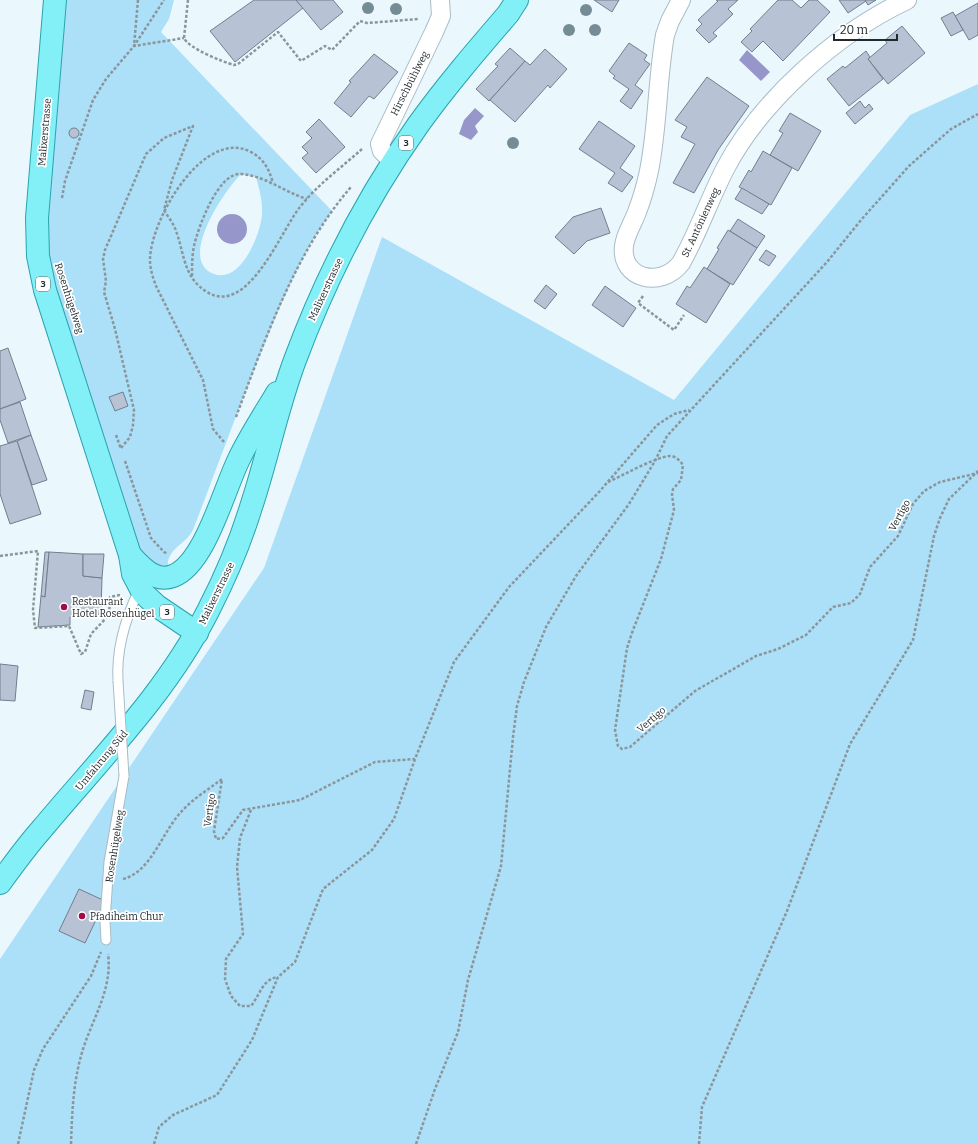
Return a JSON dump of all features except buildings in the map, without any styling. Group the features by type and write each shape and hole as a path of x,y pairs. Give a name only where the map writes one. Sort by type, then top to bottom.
{"main road":[{"name":"Malixerstrasse","path":"56,0 38,198 38,256 45,290 130,555 133,574 146,581 157,606 197,632 223,580 242,534 294,364 310,320 333,269 353,230 393,162 443,92 518,0"},
{"path":"146,581 172,576 183,570 197,554 209,530 239,459 294,364"},
{"name":"Umfahrung Süd","path":"0,883 40,831 153,698 197,632"}],"street":[{"name":"Hirschbühlweg","path":"393,162 382,151 380,144 441,16 440,0"},
{"name":"St. Antönienweg","path":"681,0 670,21 663,48 648,174 642,198 624,247 625,257 633,270 640,275 655,279 670,274 681,263 725,170 744,137 766,109 806,70 839,42 870,20 907,0"}],"lane":[{"name":"Rosenhügelweg","path":"106,940 105,921 109,862 124,776 118,661 121,637 128,615 146,581"}],"path":[{"path":"134,46 138,0"},
{"path":"61,201 65,181 93,100 106,79 134,46 164,0"},
{"path":"188,0 184,38 187,43 199,50 236,65 278,32 301,61 326,46 332,50 360,21 368,23 425,19"},
{"path":"134,46 184,38"},
{"path":"416,1144 435,1089 458,1032 468,980 501,866 513,737 524,682 546,627 576,576 629,504 655,461 667,436 689,410 715,386 827,262 861,220 909,166 951,129 978,114"},
{"path":"120,448 130,437 133,425 134,410 115,329 104,292 106,281 104,254 146,154 164,138 192,125 193,128 172,180 151,251 151,270 156,286 203,380 212,429 226,443 228,436"},
{"path":"164,210 184,180 196,166 220,150 230,147 249,151 259,157 269,168 273,183"},
{"path":"164,210 176,231 185,263 192,277 201,287 215,294 230,295 243,290 258,273 295,214 307,199 351,159"},
{"path":"192,277 194,247 200,225 214,197 224,184 233,176 241,174 273,183 307,199"},
{"path":"234,422 293,279 327,216 352,186"},
{"path":"644,308 674,330 684,315"},
{"path":"154,1144 159,1127 173,1115 217,1095 252,1040 278,977 296,962 323,889 372,850 394,819 415,758 454,662 509,587 607,483 657,425 674,414 689,410"},
{"path":"115,433 122,453"},
{"name":"Vertigo","path":"607,483 655,461 670,456 676,457 683,465 681,480 672,494 674,510 661,559 633,630 628,648 615,730 618,746 622,749 630,747 695,691 756,656 778,649 806,635 833,607 851,603 860,594 870,567 898,536 913,504 924,491 940,482 978,472"},
{"path":"124,460 151,538 164,552 171,555"},
{"path":"699,1144 702,1107 787,911 850,744 913,640 934,536 940,518 949,500 974,474"},
{"path":"0,556 38,552 33,610 35,628 69,626 81,654 85,652 91,634 109,615 110,597 116,597"},
{"name":"Vertigo","path":"120,872 123,879 134,875 143,867 182,810 222,779 214,831 216,840 223,838 243,810 251,810 300,800 376,762 415,758"},
{"path":"251,810 240,838 237,867 243,934 226,959 225,979 231,996 240,1006 251,1006 257,998 262,986 270,978 278,977"},
{"path":"18,1144 24,1124 34,1070 43,1049 91,976 106,940"},
{"path":"71,1144 74,1091 81,1055 101,1002 108,978 109,962 106,940"}],"shaded area":[{"path":"55,0 174,0 169,19 161,32 332,211 307,251 286,293 253,373 193,530 171,554 168,560 167,577 147,572 45,290","holes":["241,174 256,177 262,209 258,233 248,255 233,272 224,275 214,274 204,266 200,255 202,240 208,224 225,194"]},
{"path":"747,50 770,72 761,81 739,60"},
{"path":"978,84 978,1144 0,1144 0,959 264,568 382,237 674,400 910,115"},
{"path":"475,108 484,116 475,126 478,132 471,140 459,134 464,120"},
{"path":"232,214 238,215 246,223 246,235 238,243 232,244 226,243 218,235 217,229 218,223 226,215"}],"place":[{"name":"Restaurant Hotel Rosenhügel","path":"64,607"},
{"name":"Pfadiheim Chur","path":"82,916"}]}
